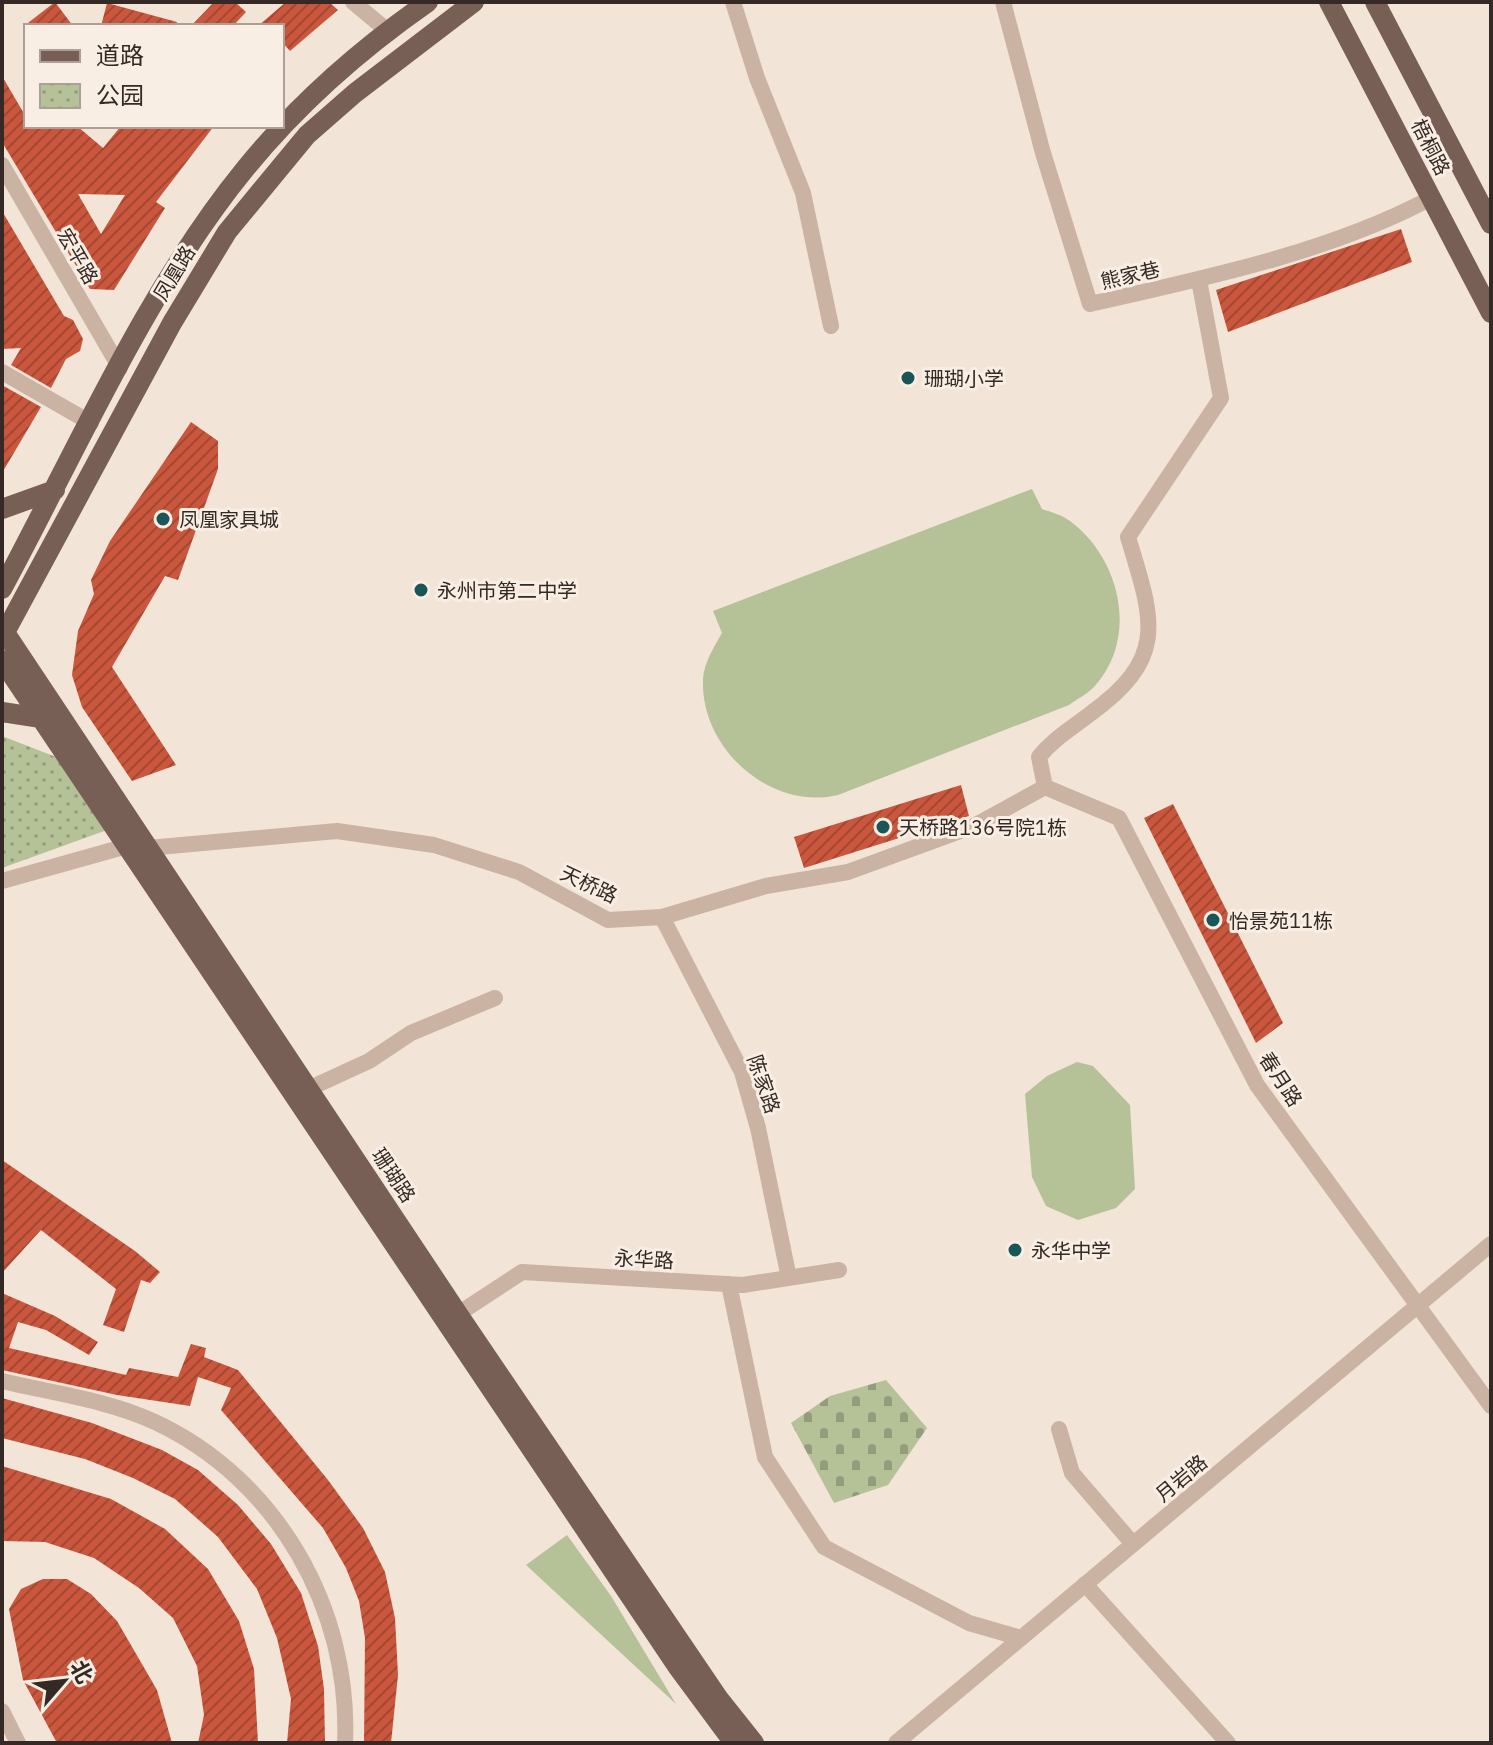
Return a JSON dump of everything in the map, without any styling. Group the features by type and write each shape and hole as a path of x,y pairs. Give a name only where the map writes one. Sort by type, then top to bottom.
{"main road":[{"name":"凤凰路","path":"284,125 389,32 428,2"},
{"name":"凤凰路","path":"3,632 172,323 236,221 307,135 355,93 474,2"},
{"name":"梧桐路","path":"1329,2 1491,313"},
{"name":"梧桐路","path":"1375,2 1491,224"},
{"name":"凤凰路","path":"2,589 175,269 244,169 281,128"},
{"path":"2,509 55,490"},
{"name":"珊瑚路","path":"3,632 458,1314 719,1699 754,1743"},
{"name":"珊瑚路","path":"2,660 668,1653 734,1743"},
{"path":"2,712 41,718"}],"street":[{"path":"353,2 389,32"},
{"path":"733,2 757,78 803,193 831,326"},
{"name":"熊家巷","path":"1003,2 1043,153 1090,304 1199,280 1387,222 1431,198"},
{"name":"宏平路","path":"2,165 120,368"},
{"path":"1045,787 1039,757 1051,741 1136,675 1145,652 1151,628 1147,601 1128,537 1221,398 1199,280"},
{"path":"2,372 91,423"},
{"name":"天桥路","path":"148,848 337,831 434,845 519,872 608,920 662,917 766,886 848,872 974,826 1045,787"},
{"name":"春月路","path":"1045,787 1119,818 1257,1085 1491,1406"},
{"path":"2,881 127,846"},
{"name":"陈家路","path":"662,917 742,1072 758,1128 789,1278"},
{"path":"308,1089 369,1061 411,1033 495,998"},
{"name":"月岩路","path":"896,1743 1491,1244"},
{"name":"永华路","path":"458,1314 522,1272 729,1284 839,1270"},
{"path":"729,1284 765,1457 824,1547 969,1623 1021,1638"},
{"path":"2,1381 153,1421 202,1447 246,1483 281,1526 310,1572 332,1628 343,1687 345,1743"},
{"path":"1059,1429 1072,1473 1133,1544"},
{"path":"1085,1584 1228,1743"},
{"path":"2,1711 18,1743"}],"green space":[{"path":"1032,489 1042,509 1067,519 1088,537 1112,577 1120,623 1116,646 1108,667 1091,690 1069,705 838,795 813,797 788,793 765,784 744,769 727,751 713,729 705,705 704,673 722,633 713,611"},
{"path":"2,736 56,757 107,830 2,868"},
{"path":"1077,1062 1093,1066 1130,1105 1135,1189 1116,1208 1078,1220 1046,1206 1032,1177 1025,1094 1047,1076"},
{"path":"886,1380 927,1428 888,1485 834,1503 791,1423 830,1396"},
{"path":"567,1535 611,1596 676,1704 526,1565"}],"building":[{"path":"55,2 72,24 27,24"},
{"path":"214,2 235,2 246,12 235,24 193,24"},
{"path":"286,2 329,2 338,10 290,51 284,44 284,24 260,24"},
{"path":"107,3 177,22 176,24 102,24"},
{"path":"2,76 24,114 24,128 79,128 103,148 119,128 212,128 156,202 165,208 114,290 90,289 2,142","holes":["78,194 125,195 101,234"]},
{"path":"2,211 64,316 73,320 83,339 80,351 66,359 51,388 11,365 21,348 2,349"},
{"path":"1401,229 1412,262 1228,332 1216,290"},
{"path":"2,385 41,407 2,473"},
{"path":"191,422 218,441 218,469 178,580 165,576 112,667 176,765 132,781 82,707 72,675 78,631 94,594 91,580 110,541"},
{"name":"天桥路136号院1栋","path":"961,785 969,816 804,868 794,837"},
{"name":"怡景苑11栋","path":"1173,804 1283,1023 1256,1043 1144,818"},
{"path":"2,1160 135,1251 160,1272 150,1283 141,1280 124,1332 103,1325 116,1289 41,1230 2,1273"},
{"path":"2,1293 55,1316 98,1342 89,1355 46,1330 18,1322 9,1348 126,1375 129,1368 178,1377 191,1344 206,1348 204,1357 238,1370 363,1528 385,1572 395,1618 398,1675 391,1743 364,1743 365,1638 359,1601 346,1568 323,1528 221,1410 231,1388 198,1377 190,1406 117,1395 2,1370"},
{"path":"2,1398 92,1423 162,1450 198,1470 238,1505 271,1544 301,1593 318,1646 324,1689 325,1743 287,1743 291,1699 277,1638 257,1589 218,1537 175,1499 133,1478 85,1459 2,1438"},
{"path":"2,1466 111,1499 165,1529 208,1569 239,1621 254,1669 258,1743 198,1743 204,1715 197,1666 173,1618 139,1588 94,1558 45,1542 2,1541"},
{"path":"43,1579 67,1579 91,1594 117,1621 157,1690 172,1743 57,1743 23,1680 9,1609 21,1589"}],"place":[{"name":"珊瑚小学","path":"908,378"},
{"name":"凤凰家具城","path":"163,519"},
{"name":"永州市第二中学","path":"421,590"},
{"name":"天桥路136号院1栋","path":"883,827"},
{"name":"怡景苑11栋","path":"1213,920"},
{"name":"永华中学","path":"1015,1250"}]}
